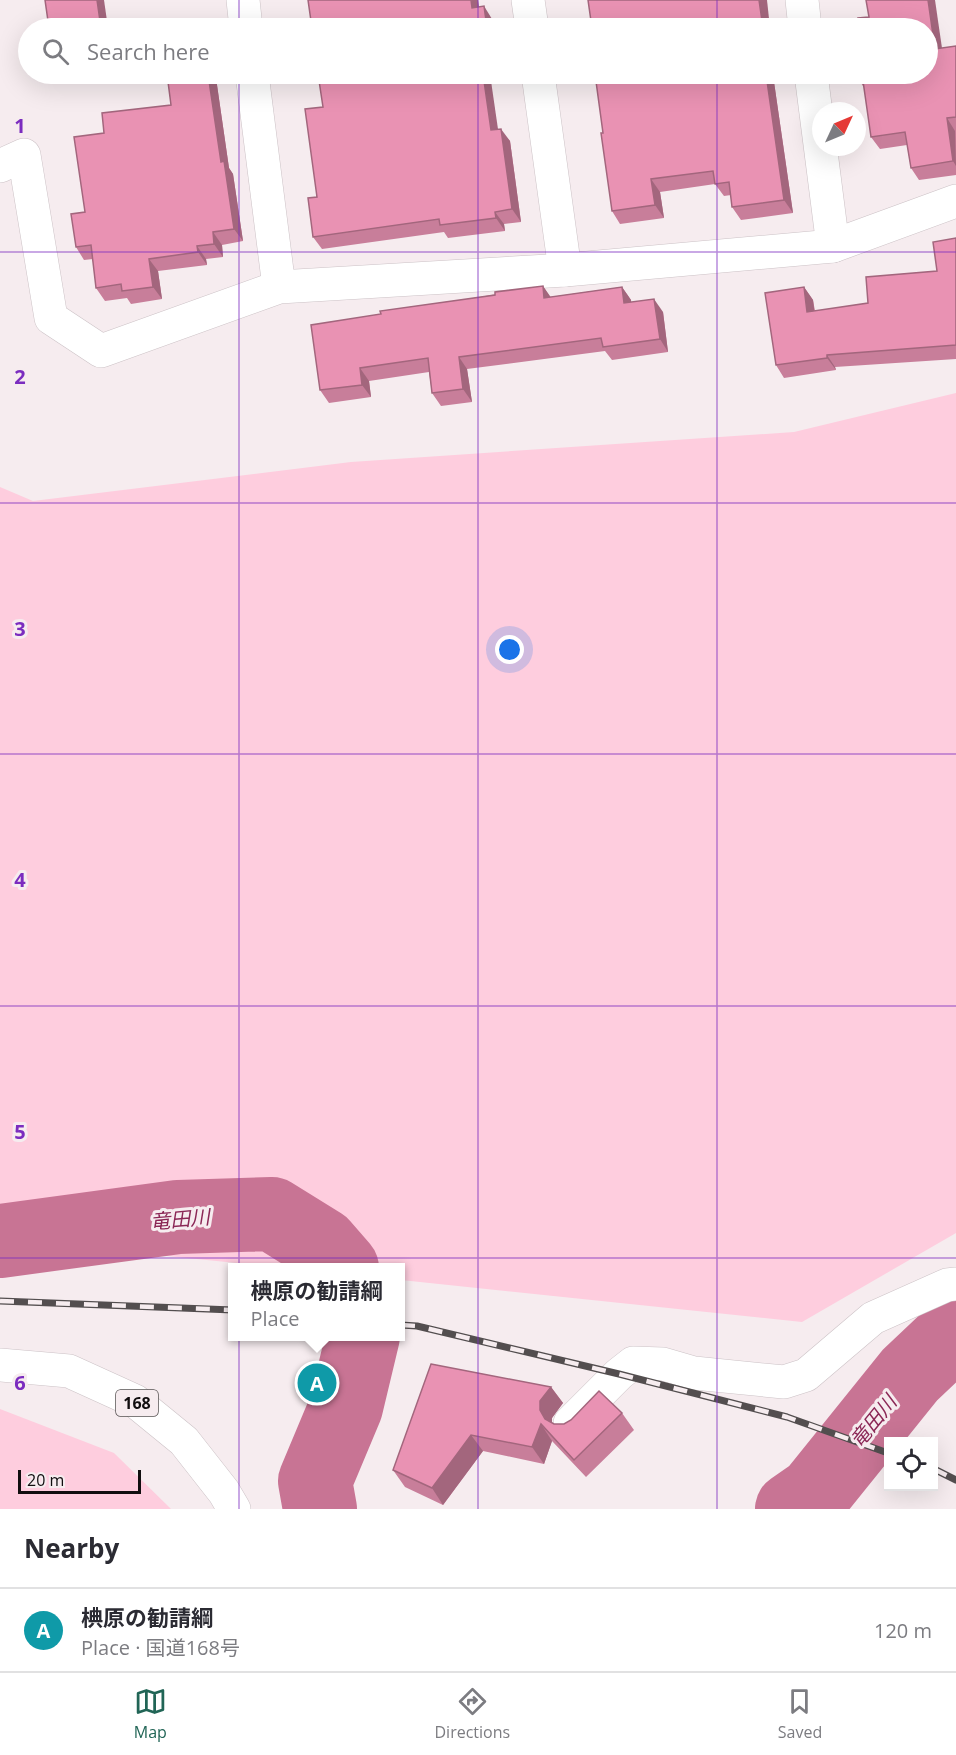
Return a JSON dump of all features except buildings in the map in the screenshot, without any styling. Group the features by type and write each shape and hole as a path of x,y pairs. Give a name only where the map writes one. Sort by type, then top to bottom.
{"main road":[{"path":"243,0 245,18"},
{"path":"528,0 531,18"},
{"path":"802,0 805,18"},
{"path":"253,84 279,287"},
{"path":"539,84 565,270"},
{"path":"812,84 833,246"},
{"path":"0,166 24,155 51,318 101,351 279,287 565,270 833,246 956,201"},
{"path":"570,1423 633,1363 663,1364 694,1373 784,1382 806,1376 873,1318 947,1285 956,1284"},
{"name":"168","path":"0,1365 69,1371 135,1401 184,1442 225,1492 234,1509"}],"shaded area":[{"path":"956,393 956,1233 802,1322 405,1280 405,1263 237,1263 0,1239 0,487 33,501 351,462 794,432"},
{"path":"0,1409 114,1453 171,1509 0,1509"}],"waterway":[{"name":"竜田川","path":"0,1241 178,1217 272,1214 322,1245 338,1263"},
{"name":"竜田川","path":"792,1509 815,1493 910,1375 946,1341 956,1337"},
{"name":"竜田川","path":"320,1509 315,1481 346,1407 362,1341"}],"railway":[{"path":"0,1301 228,1310"},
{"path":"405,1325 417,1326 619,1374 787,1417 884,1452"},
{"path":"938,1471 956,1480"}],"place":[{"name":"椣原の勧請綱","path":"317,1383"}]}
